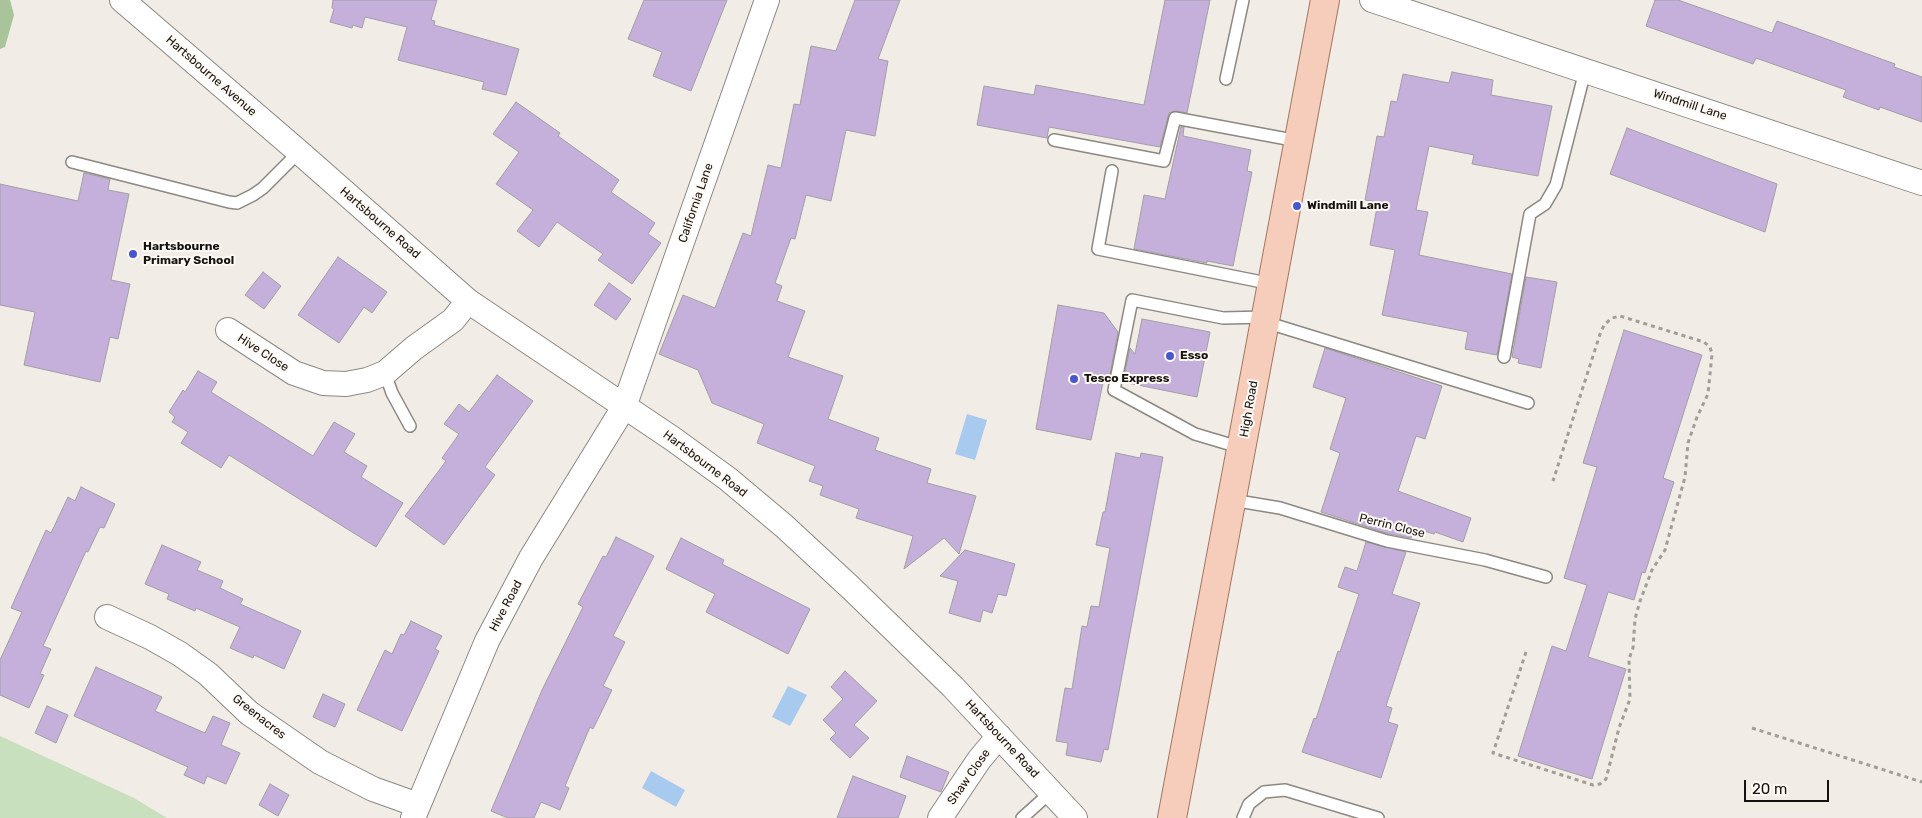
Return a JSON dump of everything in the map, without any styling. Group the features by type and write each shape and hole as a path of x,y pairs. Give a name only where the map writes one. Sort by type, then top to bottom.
{"main road":[{"name":"High Road","path":"1172,818 1325,0"}],"street":[{"name":"California Lane","path":"624,406 768,0"},
{"name":"Windmill Lane","path":"1372,0 1922,183"},
{"name":"Hartsbourne Avenue","path":"131,3 299,152"},
{"name":"Hartsbourne Road","path":"299,152 468,301 674,439 784,526 953,687 1075,818"},
{"name":"Hive Close","path":"228,330 294,373 323,383 346,384 367,380 385,373 414,348 453,320 468,301"},
{"name":"Hive Road","path":"416,812 487,641 531,558 624,406"},
{"name":"Greenacres","path":"107,617 150,637 180,654 208,674 249,713 320,762 416,812"},
{"name":"Shaw Close","path":"940,818 979,760 999,736"}],"lane":[{"path":"1226,79 1243,0"},
{"path":"1504,356 1530,214 1545,204 1556,185 1585,71"},
{"path":"1054,140 1164,161 1175,118 1298,140"},
{"path":"72,162 237,203 249,198 263,188 299,152"},
{"path":"1112,171 1098,249 1272,284"},
{"path":"1242,448 1195,434 1114,390 1132,300 1223,318 1265,320 1528,403"},
{"path":"385,373 392,393 410,426"},
{"name":"Perrin Close","path":"1232,500 1280,508 1387,542 1485,560 1546,577"},
{"path":"1243,818 1248,804 1264,792 1285,790 1378,818"},
{"path":"1022,818 1051,792"}],"path":[{"path":"1526,652 1493,753 1593,785 1600,784 1606,778 1619,728 1630,699 1629,659 1633,648 1635,619 1652,570 1665,550 1685,477 1688,443 1708,394 1712,354 1710,347 1704,342 1620,316 1612,318 1601,330 1553,481"},
{"path":"1752,728 1922,782"}],"green space":[{"path":"0,0 10,0 14,15 5,47 0,49"},
{"path":"0,736 134,798 167,818 0,818"}],"water":[{"path":"967,414 987,420 975,460 955,454"},
{"path":"788,686 807,695 790,726 772,717"},
{"path":"651,771 685,790 676,807 642,788"}],"building":[{"path":"333,0 437,0 431,20 435,21 434,25 519,49 506,95 482,89 484,82 398,60 407,27 365,17 362,28 353,25 352,28 330,22 334,9 332,8"},
{"path":"644,0 727,0 691,91 653,76 662,52 628,39"},
{"path":"855,0 900,0 878,59 888,61 875,136 846,130 831,201 806,195 795,239 791,238 775,283 782,286 777,301 805,311 788,357 843,376 828,419 879,438 875,450 931,469 927,483 976,496 959,554 944,538 904,569 913,536 856,518 859,509 820,495 823,486 809,481 815,466 757,443 764,424 712,403 698,370 659,354 683,295 715,308 743,233 751,236 768,165 781,168 794,104 800,105 811,46 836,51"},
{"path":"1165,0 1210,0 1187,113 1176,111 1169,113 1160,147 1049,127 1047,138 977,125 984,86 1034,95 1036,85 1144,105"},
{"path":"1655,0 1678,0 1772,33 1777,21 1895,64 1894,67 1922,77 1922,122 1880,107 1879,110 1843,97 1846,90 1756,58 1753,64 1646,26"},
{"path":"1452,72 1493,80 1491,95 1552,106 1538,176 1472,164 1474,155 1429,146 1416,210 1428,212 1419,255 1512,274 1497,355 1465,349 1468,332 1382,315 1395,250 1370,245 1378,202 1365,200 1377,136 1384,137 1391,101 1397,102 1403,74 1449,83"},
{"path":"516,102 560,133 558,136 619,180 611,192 655,223 648,234 661,243 632,284 598,260 603,254 557,222 539,247 517,231 533,210 496,184 519,152 493,134"},
{"path":"1181,127 1184,127 1183,136 1251,150 1247,171 1252,172 1233,266 1134,249 1144,195 1165,199"},
{"path":"1627,128 1777,184 1765,232 1610,174"},
{"path":"84,173 110,179 108,190 129,194 111,280 130,284 118,339 110,337 100,382 24,365 35,312 0,305 0,184 78,201"},
{"path":"338,257 387,292 372,313 364,307 339,343 298,315"},
{"path":"263,272 281,286 264,309 245,295"},
{"path":"1526,277 1557,282 1541,368 1518,363 1519,359 1512,357"},
{"path":"609,283 631,299 616,320 594,305"},
{"name":"Tesco Express","path":"1058,305 1104,313 1118,332 1109,379 1104,378 1091,440 1036,429"},
{"path":"1142,319 1210,332 1197,397 1123,382 1130,348 1135,354"},
{"path":"1624,330 1702,355 1663,478 1674,482 1645,573 1642,572 1634,600 1608,592 1588,657 1626,669 1592,779 1518,756 1552,646 1566,651 1587,585 1564,578 1597,467 1583,463"},
{"path":"1325,348 1442,386 1425,439 1416,436 1398,491 1471,518 1463,542 1435,532 1434,534 1414,528 1411,538 1389,534 1321,512 1340,453 1330,449 1346,398 1313,387"},
{"path":"198,371 217,382 211,392 313,456 334,422 355,434 344,452 367,466 361,477 403,503 376,547 229,455 221,468 181,443 188,432 172,422 175,417 169,412 183,390 185,392"},
{"path":"497,375 533,401 485,467 495,475 444,545 405,516 446,461 442,458 459,434 444,424 459,404 469,412"},
{"path":"1116,453 1140,458 1141,453 1163,457 1108,750 1104,749 1101,762 1066,755 1068,743 1056,741 1065,688 1072,689 1082,626 1087,627 1091,606 1099,607 1110,548 1096,545 1103,512 1105,512"},
{"path":"81,487 115,504 104,528 100,527 88,552 86,551 43,646 51,649 40,674 44,675 29,708 0,695 0,660 22,612 11,608 46,530 51,533 68,497 75,501"},
{"path":"616,537 654,556 613,636 625,642 603,686 612,690 593,729 590,727 565,786 569,788 560,810 541,802 534,818 508,818 491,811 542,690 583,607 578,604 603,556 606,557"},
{"path":"681,538 724,560 722,564 810,609 788,654 706,612 715,594 666,569"},
{"path":"1366,542 1406,552 1392,594 1420,603 1386,706 1392,708 1388,722 1398,725 1381,778 1302,752 1314,718 1316,719 1359,594 1338,587 1345,567 1357,571"},
{"path":"162,545 201,562 197,570 223,581 220,588 243,599 240,604 301,631 284,669 254,655 253,658 230,648 240,627 196,608 195,611 167,599 169,594 145,584"},
{"path":"965,550 1015,564 1006,596 998,594 992,613 983,610 980,622 949,613 958,581 940,576"},
{"path":"411,621 442,636 435,649 439,651 402,731 357,710 385,650 392,654 401,634 404,635"},
{"path":"96,667 162,697 155,711 205,733 213,716 230,723 221,745 240,753 226,784 207,776 204,784 184,775 188,767 74,716"},
{"path":"845,671 877,701 854,725 869,738 850,758 830,739 836,733 823,720 843,699 831,687"},
{"path":"323,694 345,704 335,727 313,717"},
{"path":"47,706 68,715 56,743 35,733"},
{"path":"907,756 949,772 941,792 900,777"},
{"path":"853,776 906,796 898,818 837,818"},
{"path":"270,784 289,795 278,816 259,805"}],"place":[{"name":"Windmill Lane","path":"1297,206"},
{"name":"Hartsbourne Primary School","path":"133,254"},
{"name":"Esso","path":"1170,356"},
{"name":"Tesco Express","path":"1074,379"}]}
